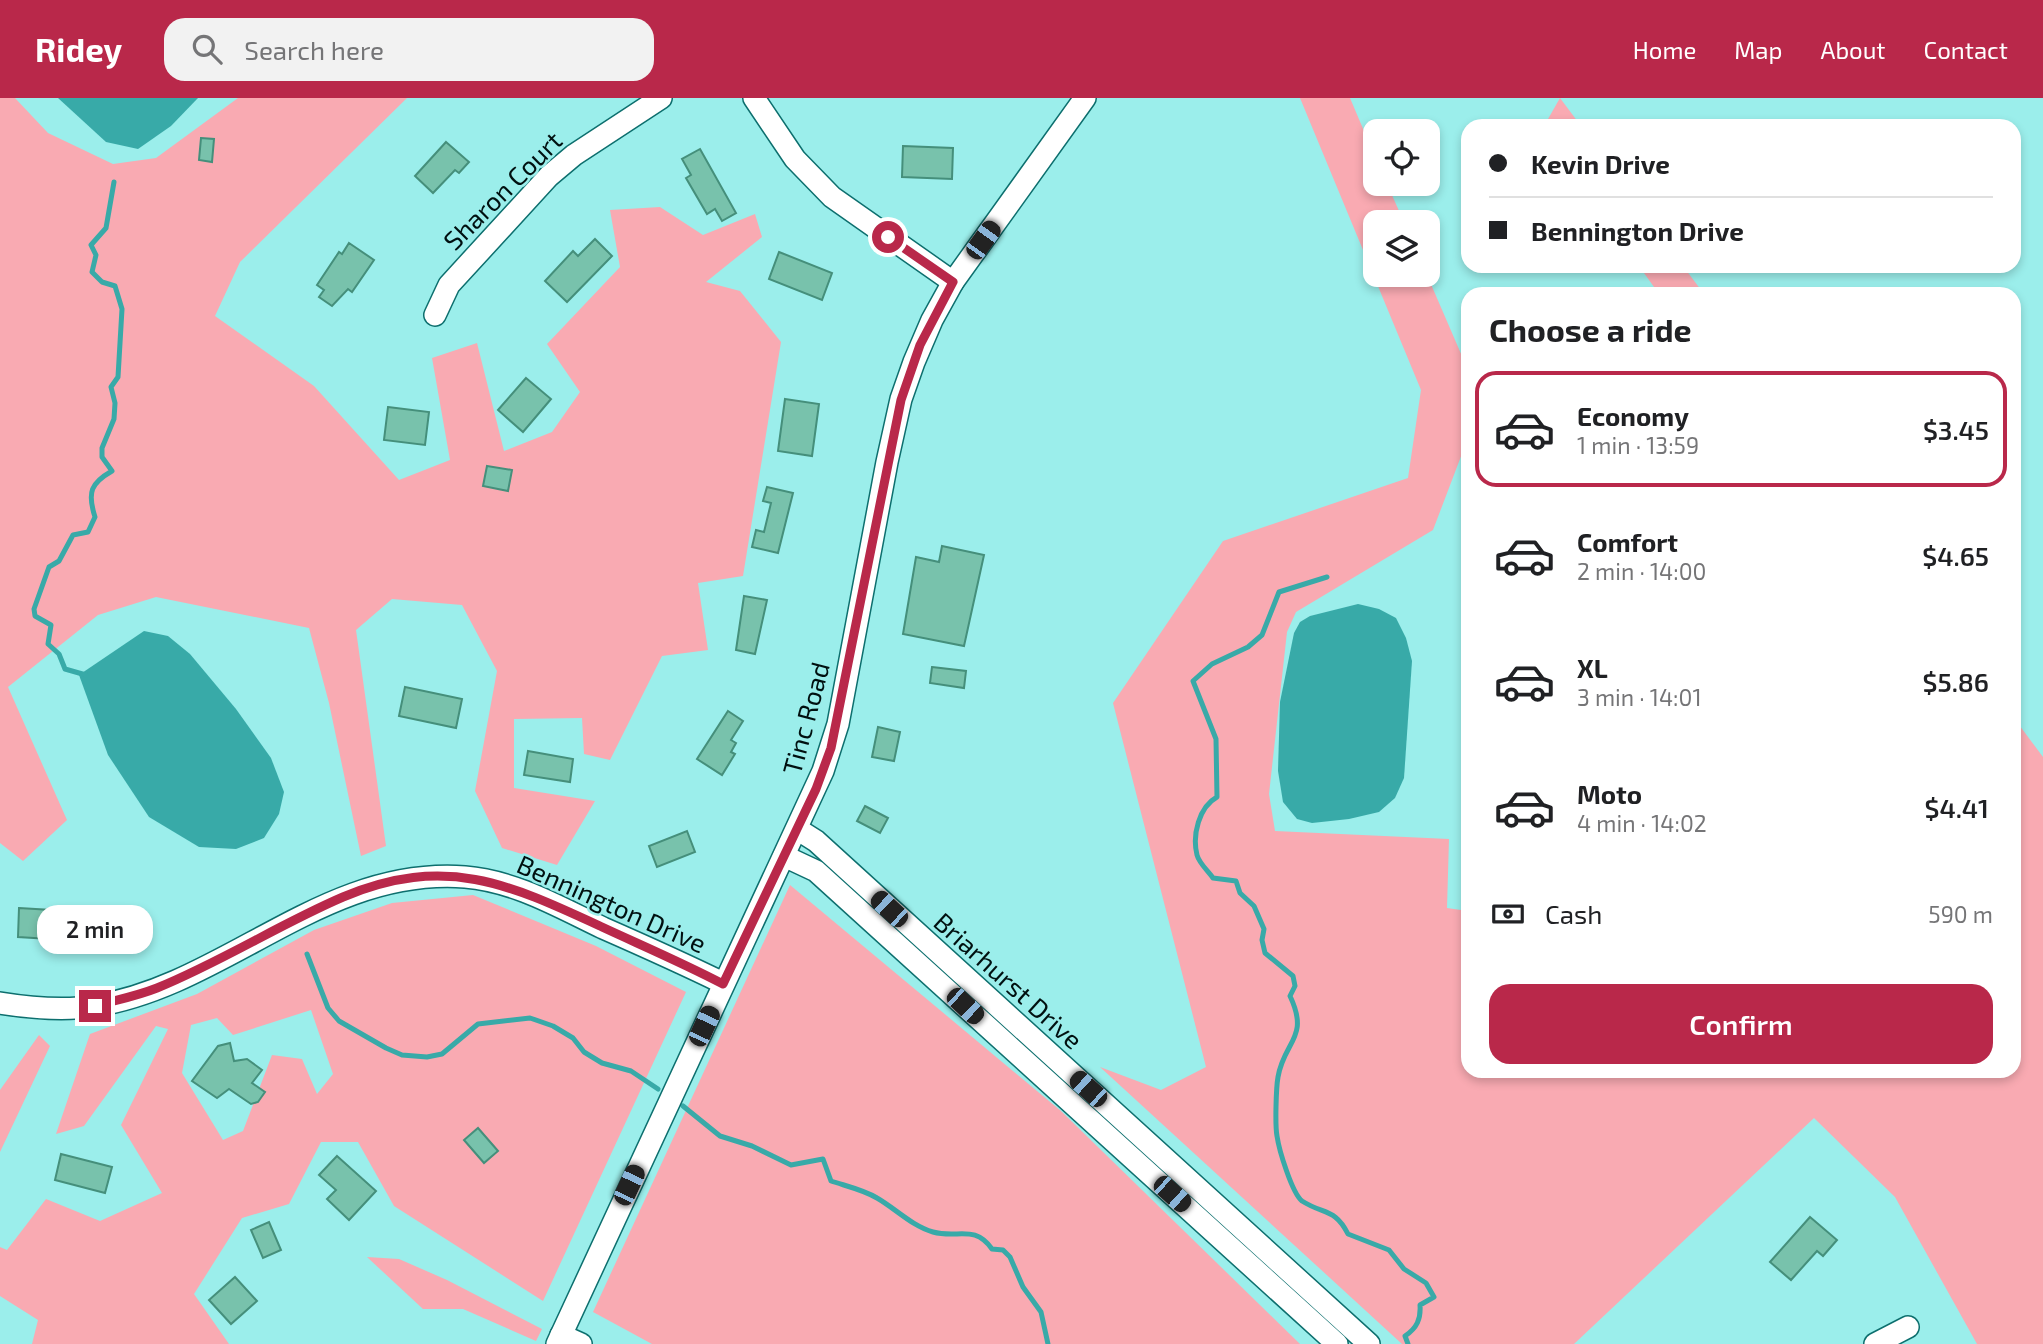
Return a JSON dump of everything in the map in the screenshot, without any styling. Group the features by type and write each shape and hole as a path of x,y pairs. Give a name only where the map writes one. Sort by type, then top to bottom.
{"street":[{"name":"Sharon Court","path":"435,315 449,285 549,176 574,155 661,98"},
{"path":"754,98 795,159 832,197 953,282"},
{"name":"Tinc Road","path":"566,1341 723,984 823,771 838,724 901,400 920,345 953,282 1085,98"},
{"name":"Briarhurst Drive","path":"797,829 816,841 1369,1344"},
{"name":"Briarhurst Drive","path":"784,856 816,871 1337,1344"},
{"name":"Bennington Drive","path":"0,1003 27,1008 95,1006 155,989 352,894 405,878 439,877 466,877 503,884 539,897 723,984"},
{"path":"1875,1344 1908,1327"}],"shaded area":[{"path":"0,98 15,98 48,133 113,164 156,158 238,98 407,98 240,262 215,316 314,386 399,480 450,460 432,358 477,343 504,451 552,432 580,392 547,344 620,267 610,210 660,207 703,235 755,214 762,237 706,282 740,291 781,342 743,576 698,583 708,650 662,656 610,760 584,754 582,718 514,719 514,788 595,801 557,865 502,848 475,791 497,671 462,605 392,599 356,630 386,846 361,856 329,703 309,628 156,597 98,615 8,687 67,820 23,861 0,843"},
{"path":"1300,98 1350,98 1363,129 1363,196 1392,196 1399,210 1363,210 1363,250"},
{"path":"1560,98 1576,119 1548,119"},
{"path":"1644,273 1688,273 1699,287 1654,287"},
{"path":"1378,287 1432,287 1461,354 1461,456 1433,530 1296,612 1287,632 1269,794 1275,831 1449,839 1447,908 1461,910 1461,1078 2021,1078 2021,727 2043,757 2043,1344 1977,1344 1895,1197 1814,1118 1574,1344 1402,1344 1100,1067 1161,1090 1206,1067 1113,703 1223,541 1408,478 1421,390"},
{"path":"790,885 1061,1111 1300,1344 652,1344 593,1312"},
{"path":"473,895 596,946 686,992 543,1301 394,1206 358,1142 321,1142 289,1204 242,1218 194,1294 229,1344 32,1344 38,1320 0,1296 0,1247 7,1250 46,1199 100,1221 162,1193 121,1125 168,1029 156,1026 84,1126 56,1134 90,1034 197,994 314,930 392,903","holes":["311,1010 333,1074 317,1094 302,1059 272,1055 243,1131 223,1140 182,1073 191,1025 217,1018 233,1035"]},
{"path":"39,1035 50,1046 0,1152 0,1090"},
{"path":"367,1257 399,1259 447,1280 542,1329 536,1341 463,1309 423,1309"}],"water":[{"path":"58,98 198,98 171,126 138,149 106,142"},
{"path":"1358,604 1379,609 1396,618 1406,638 1412,661 1404,778 1395,798 1379,812 1312,823 1297,819 1283,802 1278,771 1280,702 1294,633 1300,622 1310,616"},
{"path":"144,631 168,636 190,654 236,709 271,758 284,792 279,814 264,838 236,849 199,847 149,817 108,755 79,675"}],"building":[{"path":"201,138 214,139 212,162 199,160"},
{"path":"446,142 469,162 459,173 455,170 433,193 415,176"},
{"path":"903,146 953,148 952,179 902,177"},
{"path":"700,149 736,213 722,221 715,209 707,214 686,178 691,175 682,159"},
{"path":"595,239 612,256 567,302 545,281 573,251 578,256"},
{"path":"349,243 374,260 352,292 348,289 332,306 319,297 324,290 317,285 339,252 342,254"},
{"path":"779,252 832,273 822,300 769,279"},
{"path":"526,378 551,399 523,432 498,410"},
{"path":"785,399 819,404 812,456 778,451"},
{"path":"388,407 429,412 425,445 384,440"},
{"path":"487,466 512,470 508,491 483,486"},
{"path":"767,487 793,493 778,553 752,547 756,530 764,532 771,503 763,501"},
{"path":"942,546 984,555 964,646 903,634 916,557 939,562"},
{"path":"744,596 767,600 755,654 736,650"},
{"path":"932,667 966,671 964,688 930,683"},
{"path":"405,687 462,699 456,728 399,716"},
{"path":"728,711 743,721 731,740 736,743 731,752 735,754 722,775 697,759"},
{"path":"878,727 900,732 894,761 872,757"},
{"path":"528,751 573,759 570,782 524,775"},
{"path":"865,806 888,818 880,833 857,821"},
{"path":"687,831 695,852 657,867 649,846"},
{"path":"19,908 68,911 66,940 18,937"},
{"path":"230,1043 234,1061 247,1059 262,1070 252,1083 265,1092 258,1102 251,1104 229,1089 217,1098 192,1081 218,1046"},
{"path":"478,1128 498,1151 484,1163 464,1140"},
{"path":"61,1154 112,1167 105,1193 55,1180"},
{"path":"337,1156 376,1191 349,1220 327,1199 336,1190 319,1175"},
{"path":"1810,1217 1837,1240 1823,1256 1817,1251 1791,1280 1770,1262"},
{"path":"269,1222 281,1250 263,1258 251,1230"},
{"path":"235,1277 257,1301 231,1324 209,1300"}],"waterway":[{"path":"86,675 65,669 59,654 48,644 51,625 35,616 34,609 49,567 59,561 73,535 88,532 95,517 91,501 93,489 99,480 112,471 102,457 102,448 114,419 115,403 111,387 118,377 122,309 115,286 102,282 92,272 96,255 91,245 106,228 114,182"},
{"path":"1327,577 1279,592 1262,635 1248,647 1212,664 1193,681 1216,739 1217,797 1201,814 1195,839 1197,855 1213,878 1236,881 1240,893 1254,906 1264,929 1262,940 1265,953 1293,976 1295,986 1290,996 1295,1010 1297,1031 1281,1065 1276,1107 1278,1142 1290,1181 1302,1201 1334,1216 1348,1234 1389,1250 1404,1269 1426,1283 1434,1297 1420,1305 1417,1323 1405,1336 1408,1344"},
{"path":"307,954 328,1008 339,1021 402,1055 427,1057 442,1054 478,1024 530,1018 553,1026 573,1038 584,1052 602,1063 631,1071 658,1089"},
{"path":"683,1106 720,1136 752,1146 791,1165 823,1159 831,1181 872,1195 925,1229 942,1234 972,1234 985,1241 992,1249 1003,1250 1010,1257 1023,1287 1041,1312 1048,1344"}],"route":[{"path":"95,1006 155,989 343,897 371,886 405,878 466,877 503,884 539,897 673,958 723,984 816,789 831,748 848,675 901,400 920,345 953,282 888,237"}]}
